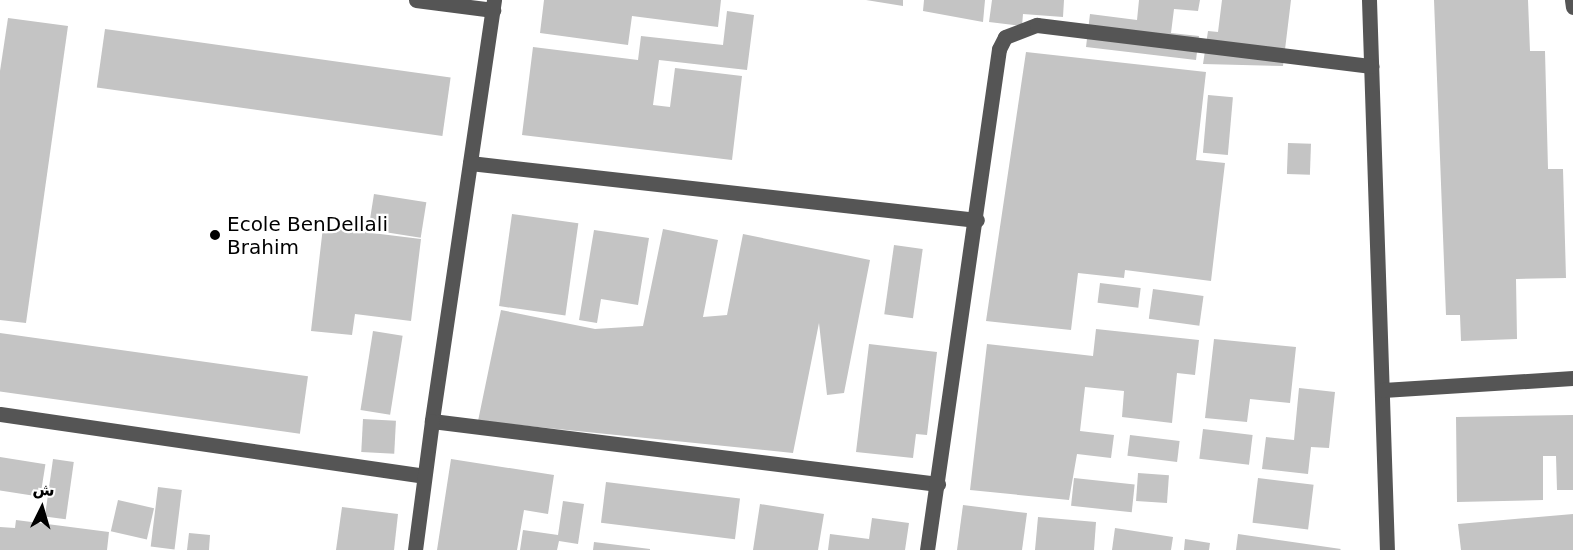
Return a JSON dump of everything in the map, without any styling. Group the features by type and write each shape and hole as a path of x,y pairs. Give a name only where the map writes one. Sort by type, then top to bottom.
{"street":[{"path":"415,550 423,476 494,5 416,0"},
{"path":"1369,0 1387,550"},
{"path":"1572,0 1573,7"},
{"path":"927,550 977,220 999,49 1018,30 1037,25 1372,66"},
{"path":"470,163 977,220"},
{"path":"1383,390 1573,378"},
{"path":"0,414 423,476"},
{"path":"432,421 938,484"}],"building":[{"path":"544,0 721,0 718,27 632,16 628,45 540,33"},
{"path":"866,0 903,0 903,6"},
{"path":"924,0 985,0 983,22 923,11"},
{"path":"992,0 1064,0 1063,17 1023,14 1022,26 989,22"},
{"path":"1139,0 1200,0 1198,11 1174,9 1171,33 1199,36 1196,60 1086,47 1090,14 1137,20"},
{"path":"1222,0 1291,0 1283,66 1203,64 1208,31 1218,32"},
{"path":"1434,0 1528,0 1530,51 1545,51 1548,169 1563,169 1566,278 1516,279 1517,339 1461,341 1460,315 1446,315"},
{"path":"727,11 754,15 747,70 659,60 653,105 670,107 675,68 742,76 732,160 522,135 533,47 638,60 641,36 723,45"},
{"path":"8,18 68,26 26,323 0,320 0,71"},
{"path":"105,29 451,78 442,136 97,87"},
{"path":"1026,52 1206,72 1196,160 1225,163 1211,281 1125,270 1124,278 1078,273 1071,330 986,321"},
{"path":"1208,95 1233,97 1228,155 1203,153"},
{"path":"1288,143 1311,144 1310,175 1287,174"},
{"path":"374,194 426,202 421,238 368,230"},
{"path":"512,214 578,223 565,315 499,306"},
{"path":"323,227 421,239 411,321 355,314 352,335 311,331"},
{"path":"663,229 718,240 703,317 727,315 743,234 870,260 844,393 827,395 819,323 793,453 478,421 501,310 595,329 643,326"},
{"path":"594,230 649,238 638,305 601,299 597,323 579,320"},
{"path":"894,245 923,249 913,318 884,314"},
{"path":"1100,283 1141,288 1138,308 1098,303"},
{"path":"1153,289 1204,296 1199,326 1149,319"},
{"path":"1096,329 1199,340 1195,375 1177,373 1172,423 1122,417 1124,391 1085,387 1080,431 1114,435 1111,458 1077,454 1069,500 970,490 987,344 1093,356"},
{"path":"373,331 403,336 390,415 360,410"},
{"path":"0,333 308,376 300,434 0,392"},
{"path":"1214,339 1296,347 1290,403 1250,399 1247,422 1205,418"},
{"path":"869,344 937,352 927,435 916,434 913,458 856,452"},
{"path":"1299,388 1335,392 1329,448 1311,447 1308,474 1262,469 1266,437 1294,440"},
{"path":"1573,415 1573,490 1557,490 1556,456 1543,456 1543,500 1457,502 1456,417"},
{"path":"363,419 396,421 394,454 361,452"},
{"path":"1203,429 1253,435 1249,465 1199,459"},
{"path":"1130,435 1180,441 1177,462 1127,456"},
{"path":"0,457 45,464 40,497 0,490"},
{"path":"53,459 74,462 66,519 45,516"},
{"path":"451,459 554,475 548,514 524,510 517,550 437,550"},
{"path":"1138,473 1169,475 1167,503 1136,501"},
{"path":"1074,478 1135,484 1132,512 1071,506"},
{"path":"1258,478 1314,485 1308,529 1253,523"},
{"path":"606,482 740,498 735,539 601,523"},
{"path":"158,487 182,490 175,549 151,547"},
{"path":"118,500 154,508 147,540 111,531"},
{"path":"563,501 584,504 578,544 559,541 557,550 520,550 523,530 558,535"},
{"path":"760,504 824,514 818,550 753,550"},
{"path":"963,505 1027,513 1022,550 957,550"},
{"path":"342,507 398,514 394,550 336,550"},
{"path":"1573,514 1573,550 1461,550 1458,524"},
{"path":"1038,517 1096,522 1094,550 1035,550"},
{"path":"872,518 909,523 905,550 828,550 830,534 869,539"},
{"path":"16,520 109,532 107,550 0,550 0,527 15,528"},
{"path":"1115,528 1173,537 1171,550 1112,550"},
{"path":"189,533 210,535 209,550 187,550"},
{"path":"1238,534 1341,549 1236,550"},
{"path":"1185,539 1210,543 1209,550 1184,550"},
{"path":"594,542 650,549 650,550 593,550"}],"place":[{"name":"Ecole BenDellali Brahim","path":"215,235"}]}
